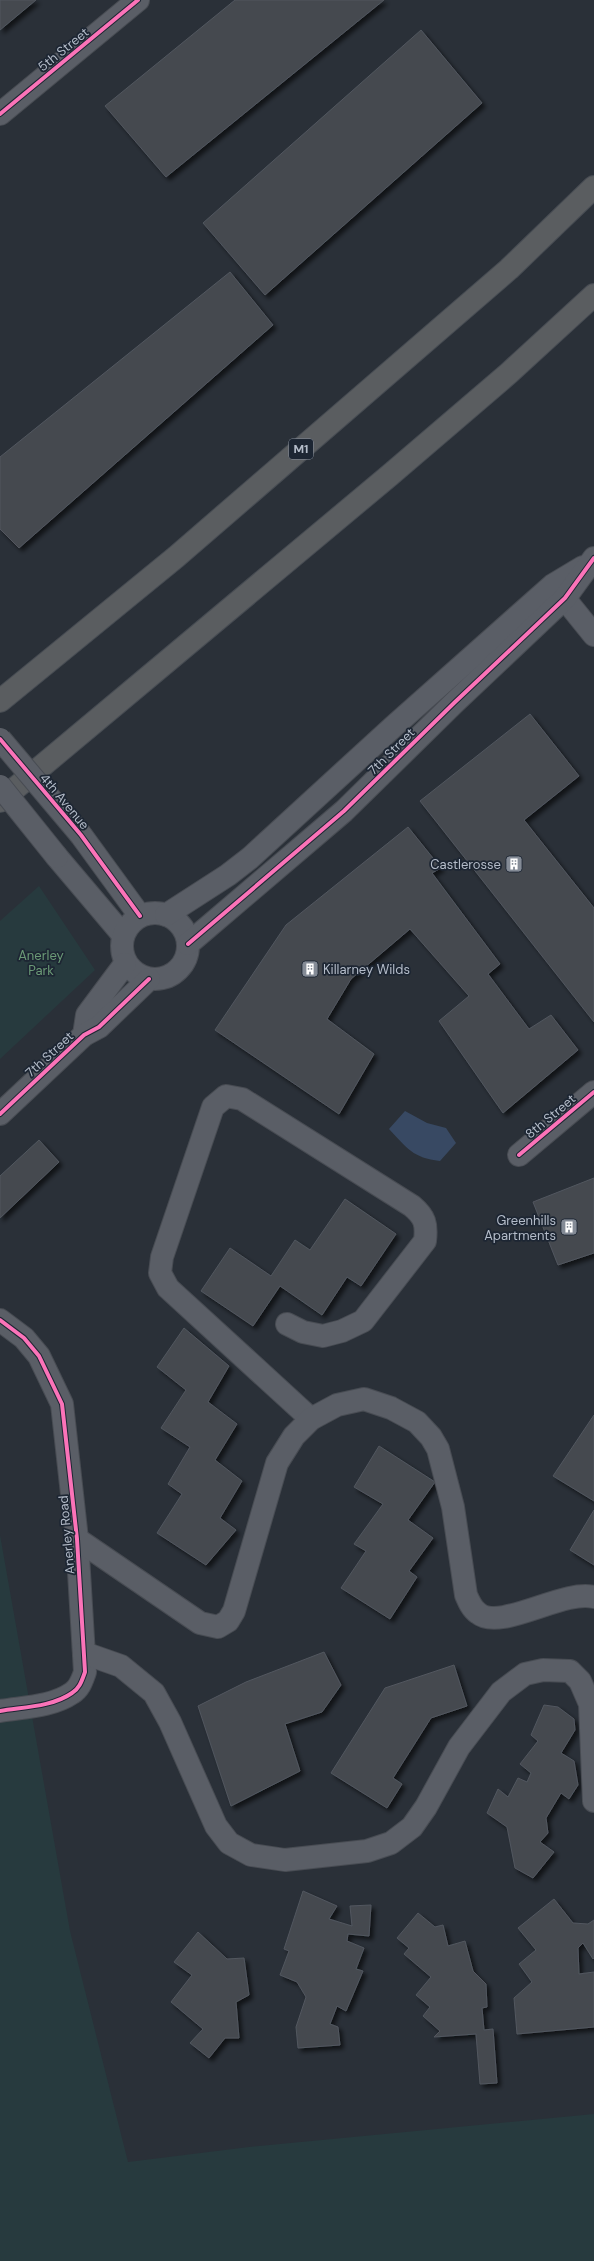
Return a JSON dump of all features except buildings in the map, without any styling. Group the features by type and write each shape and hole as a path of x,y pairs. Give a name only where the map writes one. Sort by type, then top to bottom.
{"highway":[{"name":"M1","path":"0,701 176,557 497,280 594,187"},
{"path":"0,801 390,476 509,373 594,295"}],"street":[{"name":"5th Street","path":"0,114 138,0"},
{"name":"7th Street","path":"166,915 221,880 250,858 325,789 559,592 592,561"},
{"name":"7th Street","path":"188,944 344,810 454,703 559,592"},
{"path":"559,592 594,635"},
{"name":"4th Avenue","path":"0,739 80,835 140,916"},
{"path":"0,786 123,936"},
{"path":"325,789 344,810"},
{"path":"152,913 166,915 177,921 185,932 188,944 186,957 180,969 170,976 157,980 149,979 132,972 125,964 121,948 123,936 130,924 140,916 152,913"},
{"name":"7th Street","path":"84,1035 87,1015 125,964"},
{"name":"7th Street","path":"0,1114 84,1035 99,1028 149,979"},
{"name":"8th Street","path":"519,1155 594,1092"},
{"path":"287,1324 303,1332 323,1336 342,1331 363,1321 424,1242 427,1227 423,1216 412,1206 242,1100 226,1096 213,1107 162,1257 160,1273 168,1288 311,1419"},
{"name":"Anerley Road","path":"0,1320 24,1338 40,1356 62,1404 77,1539 85,1672 80,1686 72,1693 48,1703 0,1711"},
{"path":"77,1539 200,1623 218,1628 228,1621 234,1611 277,1463 294,1436 311,1419 337,1405 364,1399 391,1408 417,1422 431,1437 438,1449 452,1507 466,1595 471,1606 478,1614 494,1618 508,1616 572,1596 594,1597"},
{"path":"84,1653 121,1666 154,1692 170,1722 216,1826 230,1843 251,1855 285,1860 367,1852 391,1843 412,1827 426,1807 459,1747 501,1692 525,1674 542,1670 570,1671 594,1669"},
{"path":"570,1671 580,1681 590,1704 594,1801"}],"green space":[{"name":"Anerley Park","path":"39,886 95,970 0,1059 0,921"},
{"path":"0,1535 70,1931 128,2162 249,2147 594,2114 594,2261 0,2261"}],"water":[{"path":"405,1111 427,1123 446,1128 456,1143 440,1161 431,1160 417,1155 406,1147 389,1129"}],"cycle path":[{"path":"0,114 138,0"},
{"path":"188,944 344,811 454,703 565,598 594,558"},
{"path":"0,739 81,835 140,916"},
{"path":"0,1114 84,1035 99,1027 149,979"},
{"path":"519,1155 594,1092"},
{"path":"0,1320 24,1338 39,1356 62,1404 77,1539 85,1672 77,1689 64,1698 37,1706 0,1711"}],"place":[{"name":"Castlerosse","path":"514,864"},
{"name":"Killarney Wilds","path":"310,969"},
{"name":"Greenhills Apartments","path":"569,1227"}]}
